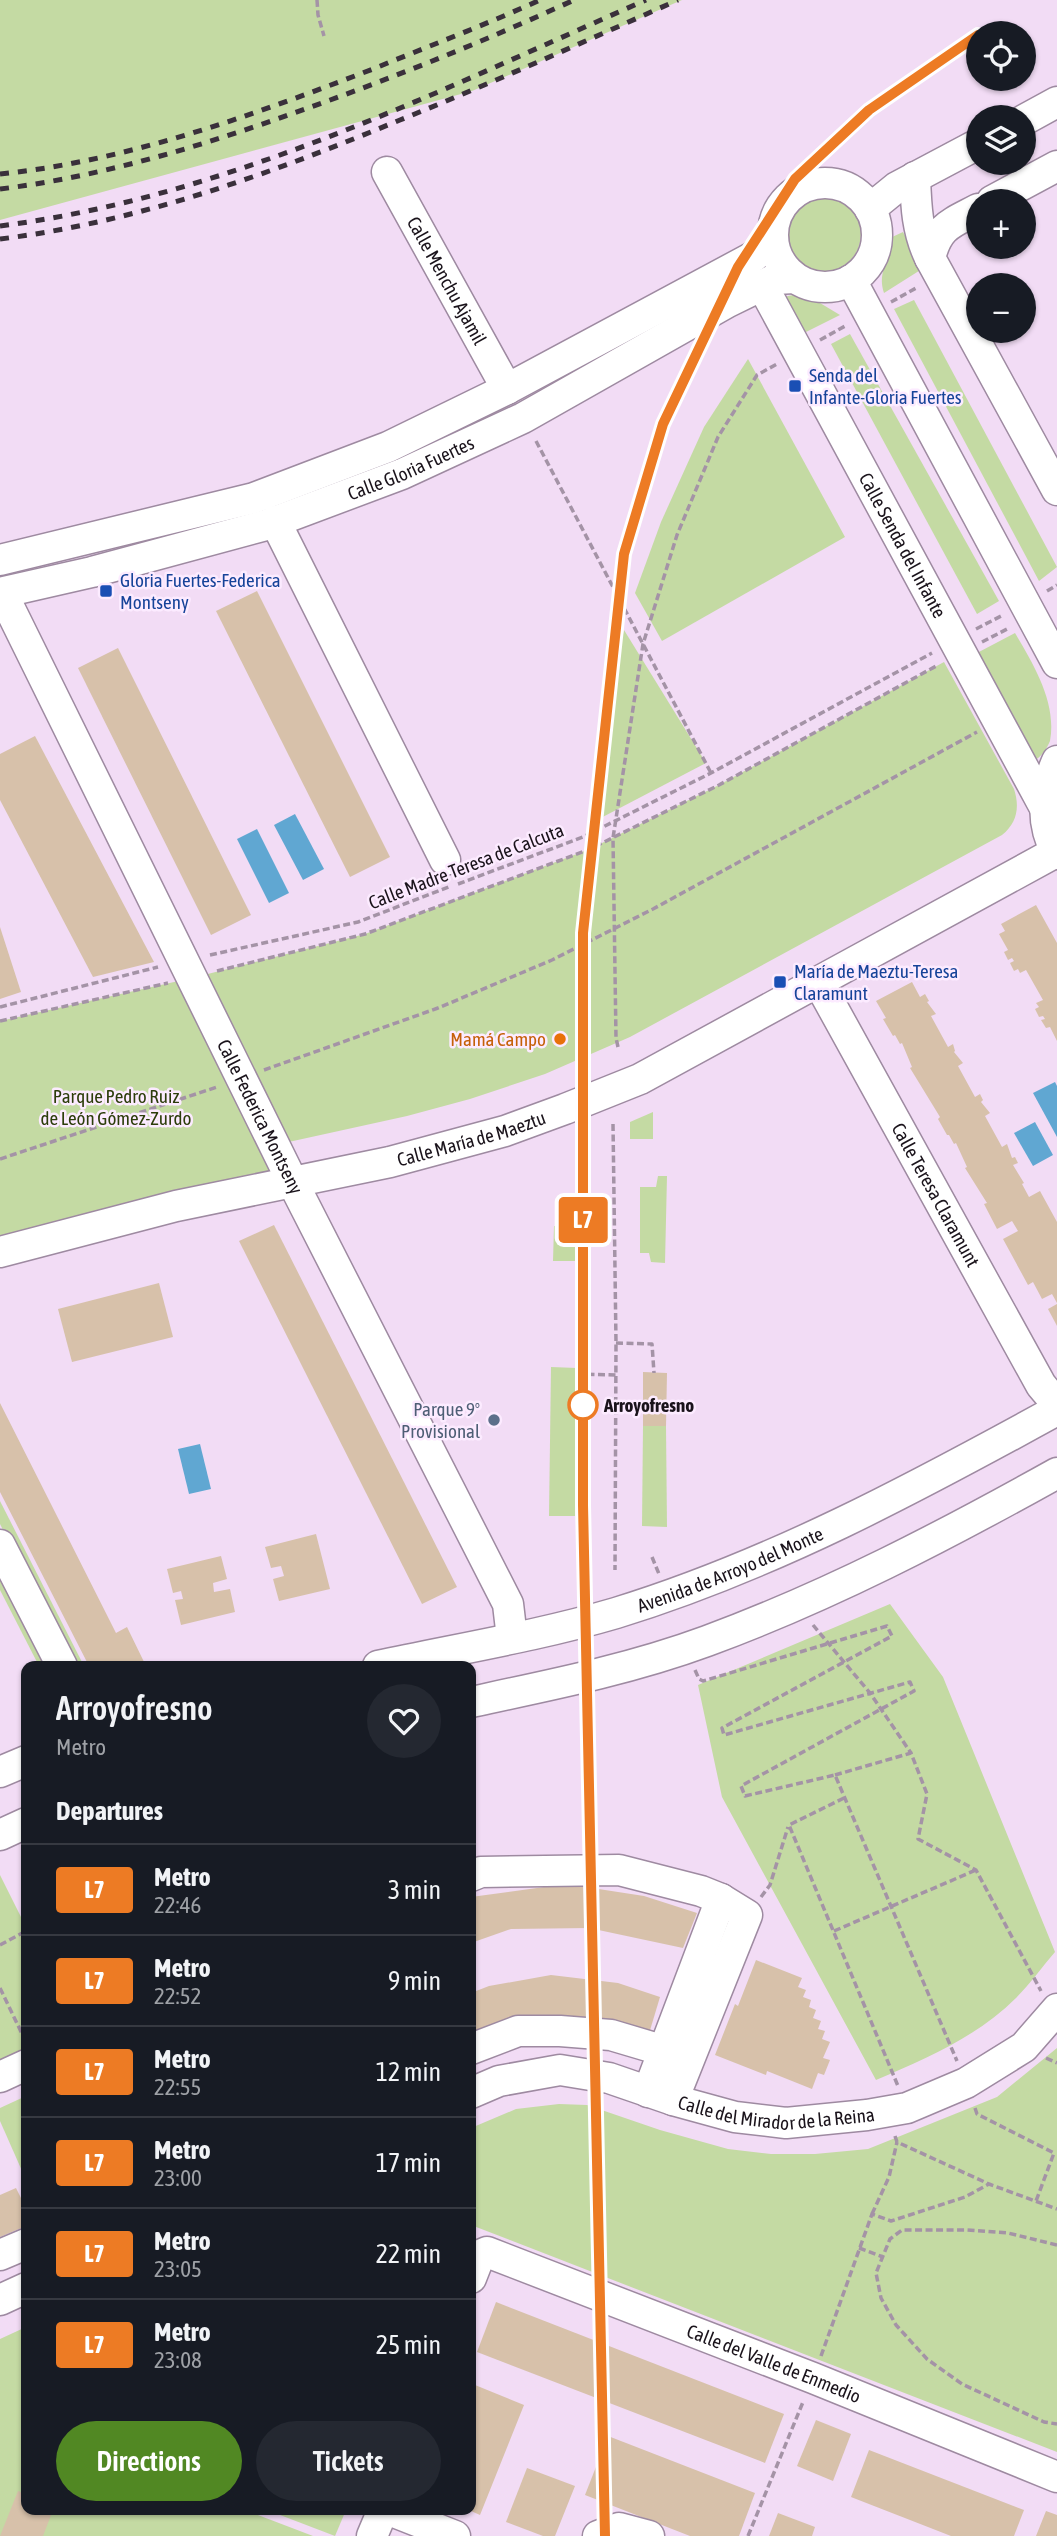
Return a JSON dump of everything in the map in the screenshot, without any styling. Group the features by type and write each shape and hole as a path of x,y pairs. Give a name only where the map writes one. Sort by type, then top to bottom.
{"street":[{"path":"1036,113 1057,102"},
{"path":"870,209 897,187 966,150"},
{"path":"1014,189 1057,166"},
{"name":"Calle Menchu Ajamil","path":"387,172 507,389"},
{"path":"915,177 917,218 922,241 934,258 1057,490"},
{"path":"831,183 853,191 870,209 877,228 876,248 867,267 839,286 826,287 795,278 775,255 774,220 781,206 795,191 807,186 831,183"},
{"path":"934,258 942,230 966,216"},
{"name":"Calle Gloria Fuertes","path":"0,560 254,498 388,447 507,389 753,257 773,239"},
{"name":"Calle Gloria Fuertes","path":"0,595 275,521 402,474 523,418 762,285 775,279 795,278"},
{"path":"851,280 1057,663"},
{"name":"Calle Senda del Infante","path":"762,285 1044,806"},
{"path":"275,521 445,860"},
{"name":"Calle Federica Montseny","path":"0,595 9,607 293,1183 508,1604 512,1637"},
{"path":"1056,853 1047,830 1044,806 1048,783 1057,761"},
{"name":"Calle María de Maeztu","path":"0,1252 176,1206 293,1183 444,1148 505,1131 565,1109 640,1079 1056,853"},
{"name":"Calle Teresa Claramunt","path":"819,983 1036,1376 1057,1407"},
{"name":"Avenida de Arroyo del Monte","path":"401,1661 614,1613 708,1581 824,1533 941,1474 1057,1407"},
{"path":"476,1701 590,1676 706,1641 803,1603 969,1521 1057,1473"},
{"path":"0,1545 59,1661"},
{"path":"0,1772 21,1762"},
{"path":"0,1835 21,1825"},
{"path":"476,1874 481,1872 619,1870 701,1891 722,1899 747,1915 661,2096"},
{"path":"661,2096 665,2051 722,1899"},
{"name":"Calle del Mirador de la Reina","path":"476,2091 499,2081 560,2070 610,2078 735,2117 786,2123 896,2110 966,2082 1024,2047 1055,2012"},
{"path":"476,2047 518,2031 560,2031 611,2035 665,2051"},
{"path":"0,2077 21,2067"},
{"path":"0,2255 21,2246"},
{"name":"Calle del Valle de Enmedio","path":"476,2265 480,2255 487,2252 813,2378 1057,2477"},
{"path":"0,2300 21,2290"},
{"path":"372,2536 381,2515"},
{"path":"402,2515 456,2536"},
{"path":"598,2536 619,2528 649,2536"}],"path":[{"path":"317,0 324,36"},
{"path":"618,1048 612,838 643,644 677,535 718,437 757,375 869,313 934,258"},
{"path":"523,418 711,773"},
{"name":"Calle Madre Teresa de Calcuta","path":"0,1007 188,969 358,922 583,837 1029,610 1057,585"},
{"path":"0,1021 188,969 365,934 590,849 719,785 958,647 1029,610"},
{"path":"0,1159 242,1078 438,1008 552,960 998,720"},
{"path":"613,1124 615,1570"},
{"path":"616,1343 652,1344 654,1373"},
{"path":"577,1374 616,1375"},
{"path":"813,1625 870,1693 911,1753 928,1794 918,1839 976,1870 1055,2012"},
{"path":"699,1679 703,1681 887,1626 892,1636 722,1728 724,1735 910,1682 914,1691 741,1786 745,1796 835,1775 911,1753"},
{"path":"835,1775 966,2082 977,2114 1054,2153 1036,2201"},
{"path":"747,1915 770,1885 789,1825 844,1798"},
{"path":"748,2536 813,2378 859,2248 889,2177 897,2142 896,2110 834,1931 789,1825"},
{"path":"834,1931 976,1870"},
{"path":"0,1945 21,1934"},
{"path":"0,1988 21,2032"},
{"path":"897,2142 989,2184 1057,2209"},
{"path":"872,2214 891,2221 965,2197 989,2184"},
{"path":"1057,2245 1009,2233 902,2230 890,2239 876,2273 881,2298 896,2325 927,2360 962,2384 1044,2422 1057,2424"},
{"path":"859,2248 883,2257"}],"green space":[{"path":"0,0 682,0 472,91 0,220"},
{"path":"816,196 830,196 844,202 855,213 861,234 858,249 850,261 830,272 816,272 802,266 791,255 785,241 785,227 791,213 802,202"},
{"path":"903,232 922,269 884,293 882,278 890,238"},
{"path":"793,295 820,303 840,315 804,333 783,297"},
{"path":"914,300 1057,567 1039,581 894,309"},
{"path":"850,334 999,601 977,614 831,344"},
{"path":"748,359 845,537 662,641 635,593 661,522 704,427"},
{"path":"624,630 706,763 595,821 605,725"},
{"path":"1015,633 1042,685 1050,713 1050,741 1044,752 1034,761 977,653"},
{"name":"Parque Pedro Ruiz de León Gómez-Zurdo","path":"944,662 1014,789 1016,814 1002,835 630,1037 545,1074 407,1116 275,1145 293,1183 0,1252 0,1021 192,978 365,934 590,849 719,785"},
{"path":"653,1112 653,1139 630,1139 630,1122"},
{"path":"658,1176 667,1176 665,1263 651,1262 649,1253 640,1253 640,1187 656,1187"},
{"path":"554,1226 586,1227 585,1261 553,1261"},
{"path":"551,1367 577,1368 575,1516 549,1516"},
{"path":"643,1426 666,1426 667,1527 642,1526"},
{"path":"0,1501 81,1661 68,1661 0,1524"},
{"path":"0,1563 50,1661 36,1661 0,1590"},
{"path":"890,1604 943,1677 1055,1952 1016,1998 985,2024 932,2055 876,2080 722,1797 698,1685"},
{"path":"0,1875 21,1917 21,2064 0,2074"},
{"path":"1057,2048 1057,2452 476,2227 476,2126 516,2109 559,2104 587,2105 660,2130 728,2149 771,2154 815,2154 868,2149 997,2097"},
{"path":"21,2098 21,2169 0,2121 0,2108"},
{"path":"21,2329 21,2515 258,2515 313,2536 0,2536 0,2339"},
{"path":"280,2515 344,2515 335,2536"}],"water":[{"path":"295,814 324,869 303,880 274,825"},
{"path":"257,829 289,893 269,903 237,839"},
{"path":"1055,1082 1057,1086 1057,1137 1033,1093"},
{"path":"1035,1122 1053,1155 1033,1166 1014,1133"},
{"path":"200,1444 211,1489 189,1494 178,1449"}],"building":[{"path":"257,591 390,857 350,877 216,611"},
{"path":"118,648 251,915 211,935 78,668"},
{"path":"35,736 154,962 93,977 0,800 0,754"},
{"path":"1036,905 1057,943 1057,1041 1050,1027 1046,1028 1041,1020 1045,1019 1043,1016 1039,1017 1035,1009 1039,1007 1036,1003 1043,1000 1026,970 1020,973 1018,969 1014,971 1010,963 1014,961 1012,958 1008,960 1004,952 1008,950 999,934 1005,931 1001,924"},
{"path":"0,927 21,992 0,999"},
{"path":"912,982 920,997 925,994 929,1001 927,1002 936,1014 931,1016 948,1047 953,1044 954,1052 963,1063 958,1066 975,1097 980,1094 983,1100 981,1102 990,1113 985,1116 1002,1147 1007,1144 1012,1158 1015,1157 1018,1163 1013,1165 1029,1197 1040,1191 1057,1222 1057,1303 1052,1294 1042,1299 1033,1282 1028,1285 1003,1239 1018,1231 1012,1221 997,1229 984,1204 987,1203 965,1168 967,1167 956,1143 947,1135 938,1119 940,1117 910,1068 912,1067 902,1043 893,1036 883,1019 886,1018 876,1001"},
{"path":"274,1225 457,1587 422,1604 239,1241"},
{"path":"159,1283 173,1337 72,1362 58,1309"},
{"path":"1057,1304 1057,1326 1048,1309"},
{"name":"Arroyofresno","path":"643,1372 667,1373 666,1426 643,1426"},
{"path":"0,1403 116,1633 127,1627 144,1661 86,1661 0,1492"},
{"path":"316,1534 330,1589 279,1601 273,1579 284,1576 281,1566 271,1568 265,1547"},
{"path":"221,1556 227,1579 213,1583 214,1592 230,1589 235,1612 181,1625 175,1600 183,1599 181,1591 173,1593 167,1569"},
{"path":"566,1884 644,1896 697,1913 683,1948 589,1928 511,1929 476,1941 476,1896"},
{"path":"756,1960 802,1978 798,1987 806,1990 803,1997 811,2000 809,2007 816,2010 813,2018 821,2021 818,2029 825,2031 822,2039 830,2042 823,2058 830,2060 824,2075 818,2073 812,2089 767,2071 766,2075 715,2055"},
{"path":"551,1975 618,1983 660,1997 648,2037 476,2041 476,1991 489,1986"},
{"path":"16,2188 21,2198 21,2228 0,2237 0,2195"},
{"path":"496,2302 784,2414 765,2463 477,2352"},
{"path":"476,2385 524,2405 480,2515 476,2513"},
{"path":"816,2420 851,2434 833,2481 797,2466"},
{"path":"608,2436 755,2493 739,2536 690,2536 585,2495"},
{"path":"869,2450 1024,2510 1014,2536 951,2536 851,2497"},
{"path":"527,2468 575,2486 555,2536 543,2536 506,2522"},
{"path":"18,2491 21,2492 21,2515 51,2515 43,2536 0,2536"},
{"path":"1046,2511 1057,2515 1057,2536 1036,2536"},
{"path":"778,2513 815,2527 812,2536 769,2536"}],"railway":[{"path":"0,174 95,159 190,134 373,69 540,0"},
{"path":"0,189 118,167 233,134 409,70 574,0"},
{"path":"0,226 84,212 249,166 410,104 646,0"},
{"path":"0,239 103,221 154,208 303,159 435,106 678,0"}],"metro line":[{"name":"L7","path":"605,2536 583,1505 583,933 624,554 663,424 738,267 795,179 869,110 966,43"}],"place":[{"name":"Senda del Infante-Gloria Fuertes","path":"795,386"},
{"name":"Gloria Fuertes-Federica Montseny","path":"106,591"},
{"name":"María de Maeztu-Teresa Claramunt","path":"780,982"},
{"name":"Mamá Campo","path":"560,1039"},
{"name":"Arroyofresno","path":"583,1405"},
{"name":"Parque 9º Provisional","path":"494,1420"}]}
